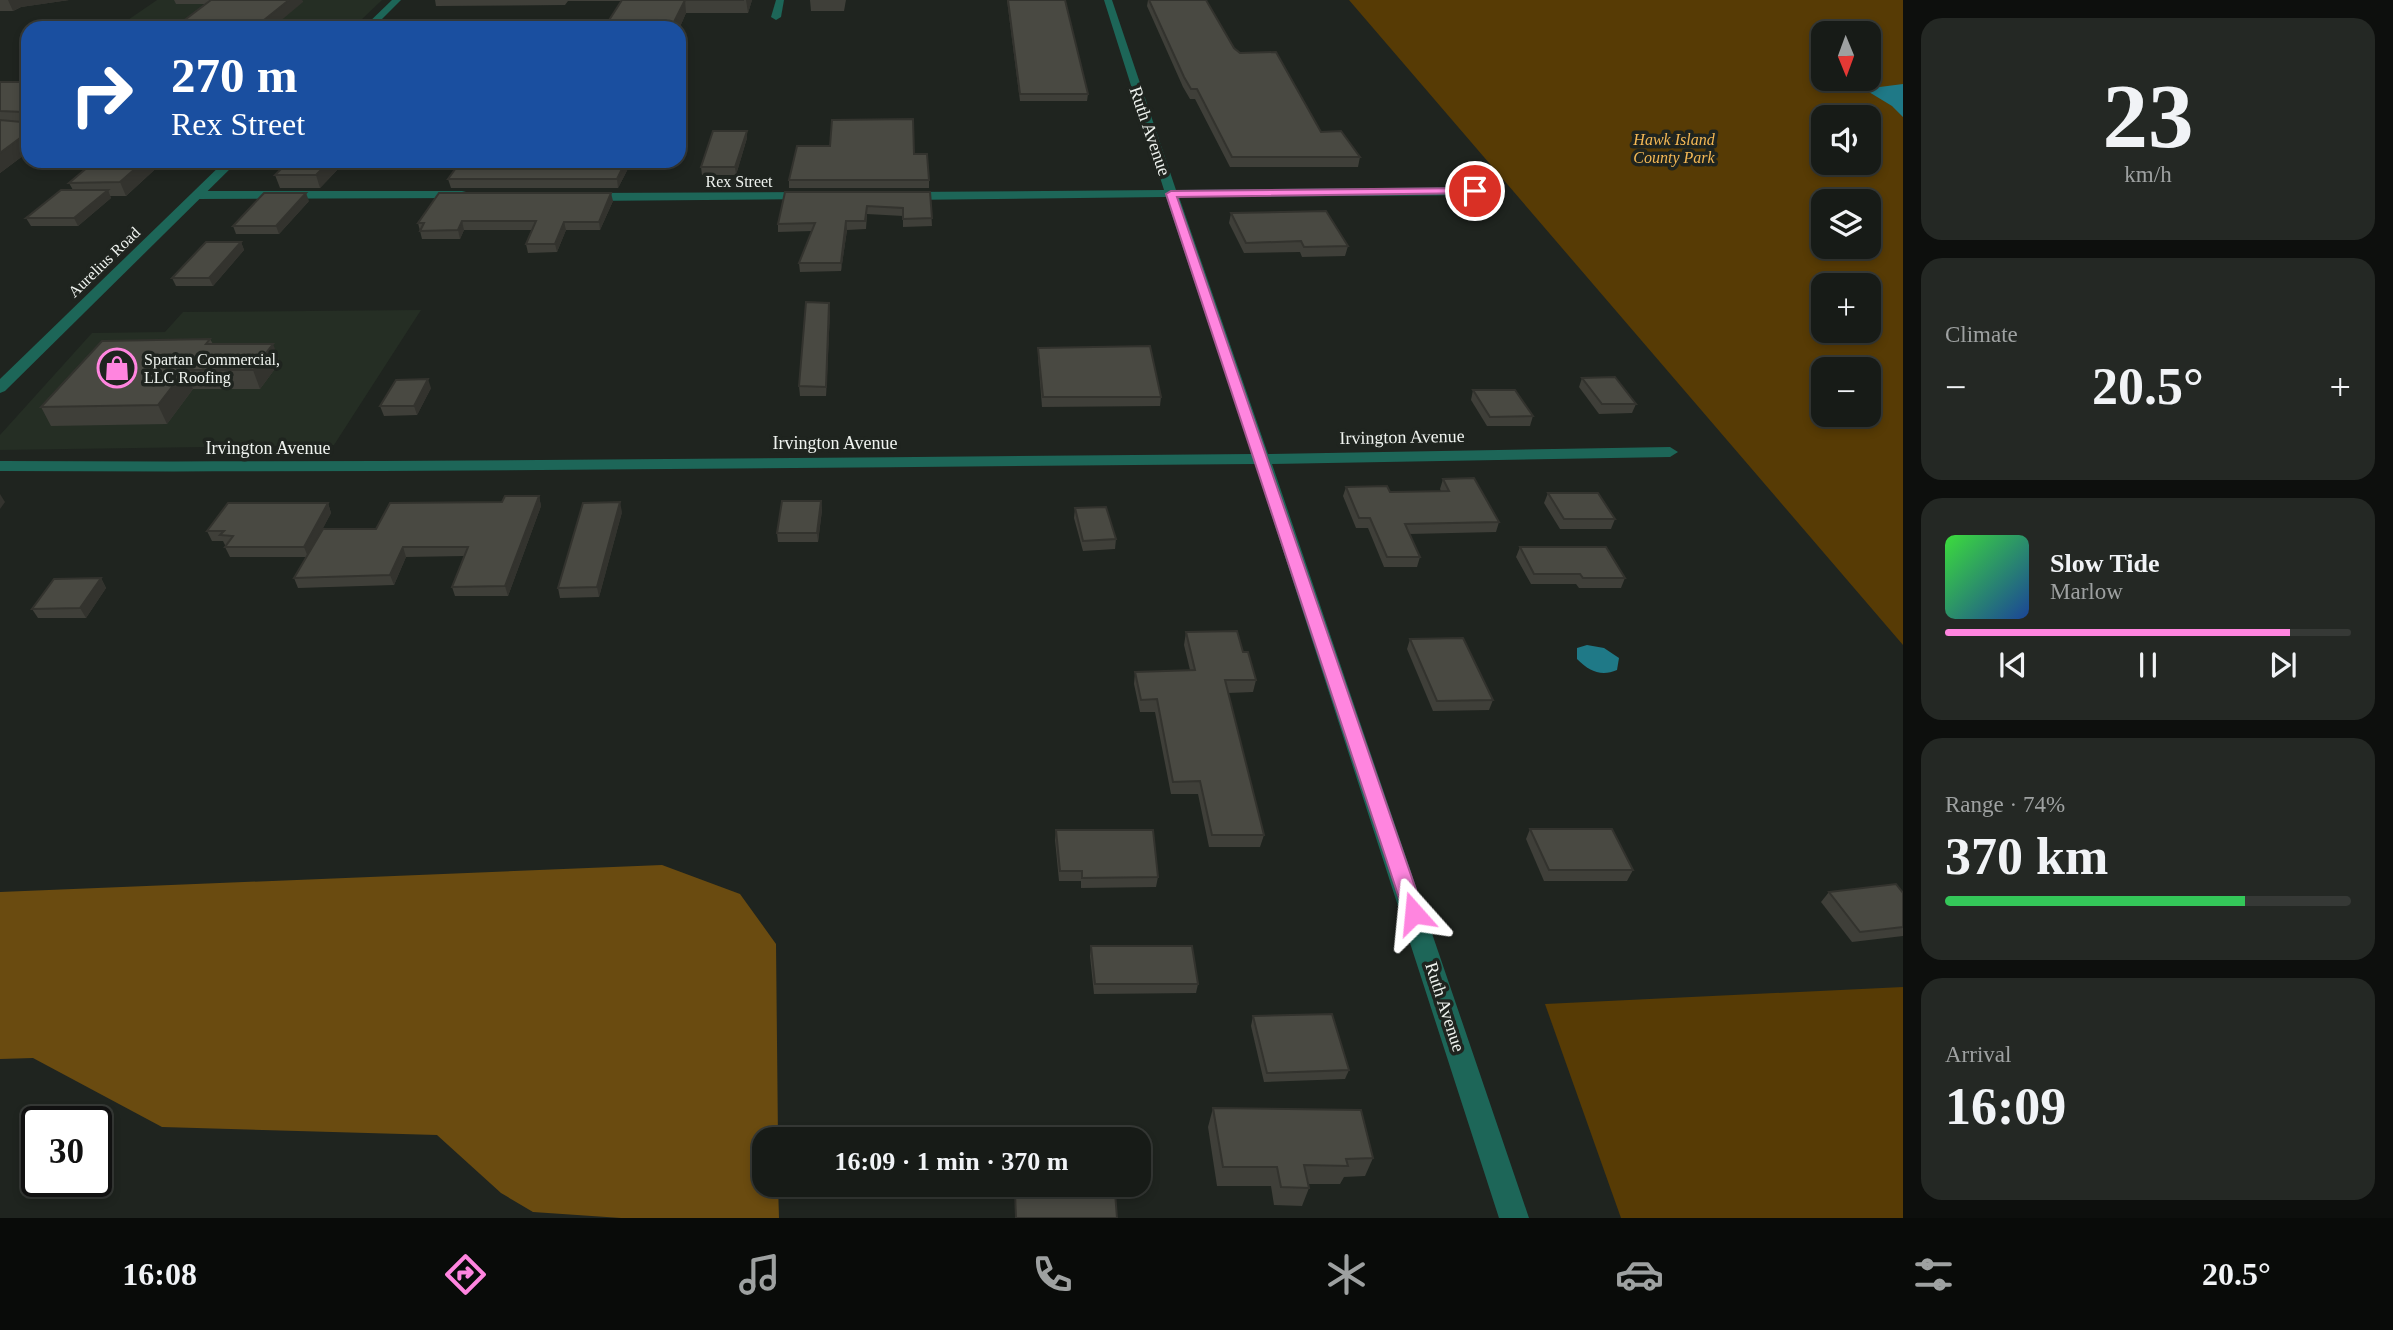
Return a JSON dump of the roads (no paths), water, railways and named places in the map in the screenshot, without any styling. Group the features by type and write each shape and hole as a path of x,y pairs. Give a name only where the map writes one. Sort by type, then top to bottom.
{"street":[{"path":"375,21 397,0"},
{"path":"776,17 780,0"},
{"name":"Ruth Avenue","path":"1108,0 1514,1218"},
{"name":"Aurelius Road","path":"0,388 225,168"},
{"path":"894,197 1492,191"},
{"path":"197,195 473,195"},
{"name":"Rex Street","path":"577,197 826,196"},
{"name":"Irvington Avenue","path":"0,466 378,468 517,464 1263,459 1670,452"}],"water":[{"path":"1903,84 1903,117 1892,106 1867,91 1881,91 1881,87"},
{"path":"1587,645 1604,648 1619,658 1617,670 1600,673 1591,670 1577,659 1577,648"}],"place":[{"name":"Spartan Commercial, LLC Roofing","path":"117,368"}],"park label":[{"name":"Hawk Island County Park","path":"1674,148"}]}
